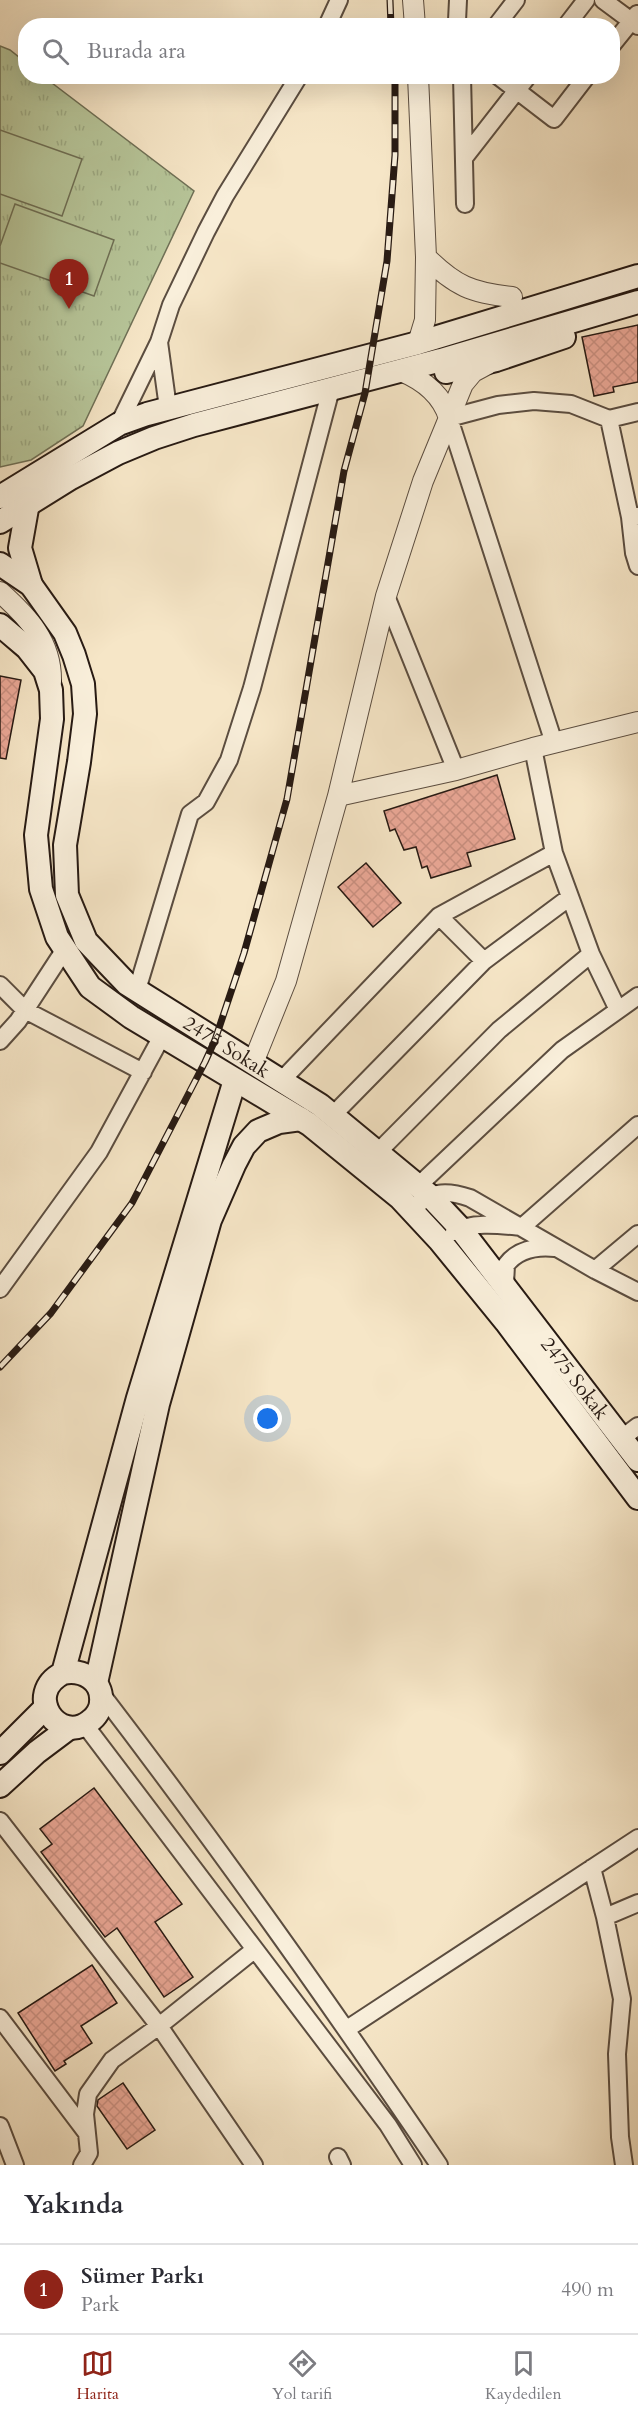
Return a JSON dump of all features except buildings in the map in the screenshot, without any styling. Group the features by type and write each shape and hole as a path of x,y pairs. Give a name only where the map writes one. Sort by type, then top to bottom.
{"main road":[{"path":"418,343 442,323 452,318 512,297 638,259"},
{"path":"0,497 118,424 168,408 418,343 638,276"},
{"path":"0,522 28,503 118,453 154,438 194,425 401,371 638,302"},
{"path":"401,371 447,372 496,360 638,316"},
{"path":"0,482 52,465"},
{"path":"28,503 20,548 31,585"},
{"name":"2475 Sokak","path":"0,564 31,585 65,633 83,684 85,714 65,845 67,895 86,941 127,984 333,1116 424,1190 460,1228 630,1432 638,1460"},
{"name":"2475 Sokak","path":"0,625 27,648 45,671 51,690 52,719 36,835 41,889 57,937 90,987 131,1017 301,1119 365,1168 411,1209 506,1322 638,1498"},
{"path":"63,1673 138,1398 235,1080"},
{"path":"0,1786 36,1752 94,1718 99,1710 98,1688 158,1404 210,1220 244,1146 258,1131 279,1122 301,1119"},
{"path":"77,1726 53,1719 46,1707 45,1693 49,1684 63,1673 82,1673 98,1688"},
{"path":"5,1741 46,1707"}],"street":[{"path":"331,18 339,0"},
{"path":"413,0 414,18"},
{"path":"457,18 458,0"},
{"path":"502,18 516,0"},
{"path":"572,18 586,0"},
{"path":"603,0 636,20 620,37"},
{"path":"118,424 159,342 171,305 220,205 294,84"},
{"path":"418,84 426,257 425,320 418,343"},
{"path":"462,84 465,204"},
{"path":"508,84 554,118 581,84"},
{"path":"464,158 522,84"},
{"path":"426,257 443,274 463,287 486,294 512,297"},
{"path":"159,342 168,408"},
{"path":"253,1063 286,981 338,796 386,596 423,481 466,380 473,372 496,360"},
{"path":"401,371 423,382 443,403 554,743"},
{"path":"137,990 190,814 206,802 229,760 252,688 332,389"},
{"path":"449,418 498,405 534,401 571,404 609,419 638,412"},
{"path":"609,419 634,517 638,566"},
{"path":"0,592 26,615 40,635 49,660 51,690"},
{"path":"386,596 456,770"},
{"path":"338,796 456,770 638,722"},
{"path":"533,748 554,853 591,954 618,1010"},
{"path":"281,1081 439,916 554,853"},
{"path":"333,1116 484,961 570,897"},
{"path":"439,916 484,961"},
{"path":"0,1041 25,1010 65,949"},
{"path":"378,1152 499,1030 591,954"},
{"path":"0,985 25,1010 143,1072"},
{"path":"411,1209 424,1190 561,1050 638,996"},
{"path":"0,1289 99,1152 162,1036"},
{"path":"440,1241 460,1228 491,1225 522,1227 638,1125"},
{"path":"424,1190 470,1198 638,1292"},
{"path":"595,1270 638,1234"},
{"path":"505,1284 506,1265 516,1255 537,1248 557,1248"},
{"path":"98,1688 179,1795 347,2029 439,2165"},
{"path":"77,1726 254,1950 388,2125 413,2165"},
{"path":"0,1821 159,2026 254,2165"},
{"path":"347,2029 638,1838"},
{"path":"592,1868 622,1999 617,2054 620,2137 624,2165"},
{"path":"605,1917 638,1903"},
{"path":"82,2165 89,2153 85,2114 88,2094 112,2060 159,2026 254,1950"},
{"path":"0,2018 88,2135"},
{"path":"0,2126 15,2165"}],"green space":[{"path":"0,46 18,56 18,84 53,84 194,191 83,426 31,460 0,467"},
{"path":"0,130 82,159 62,216 0,194"},
{"path":"15,204 114,240 94,296 0,263 0,246"}],"railway":[{"path":"390,0 391,18"},
{"path":"0,1367 51,1313 132,1203 215,1040 244,953 287,799 344,471 365,393 387,261 395,155 395,84"}],"place":[{"name":"Sümer Parkı","path":"69,309"}]}
